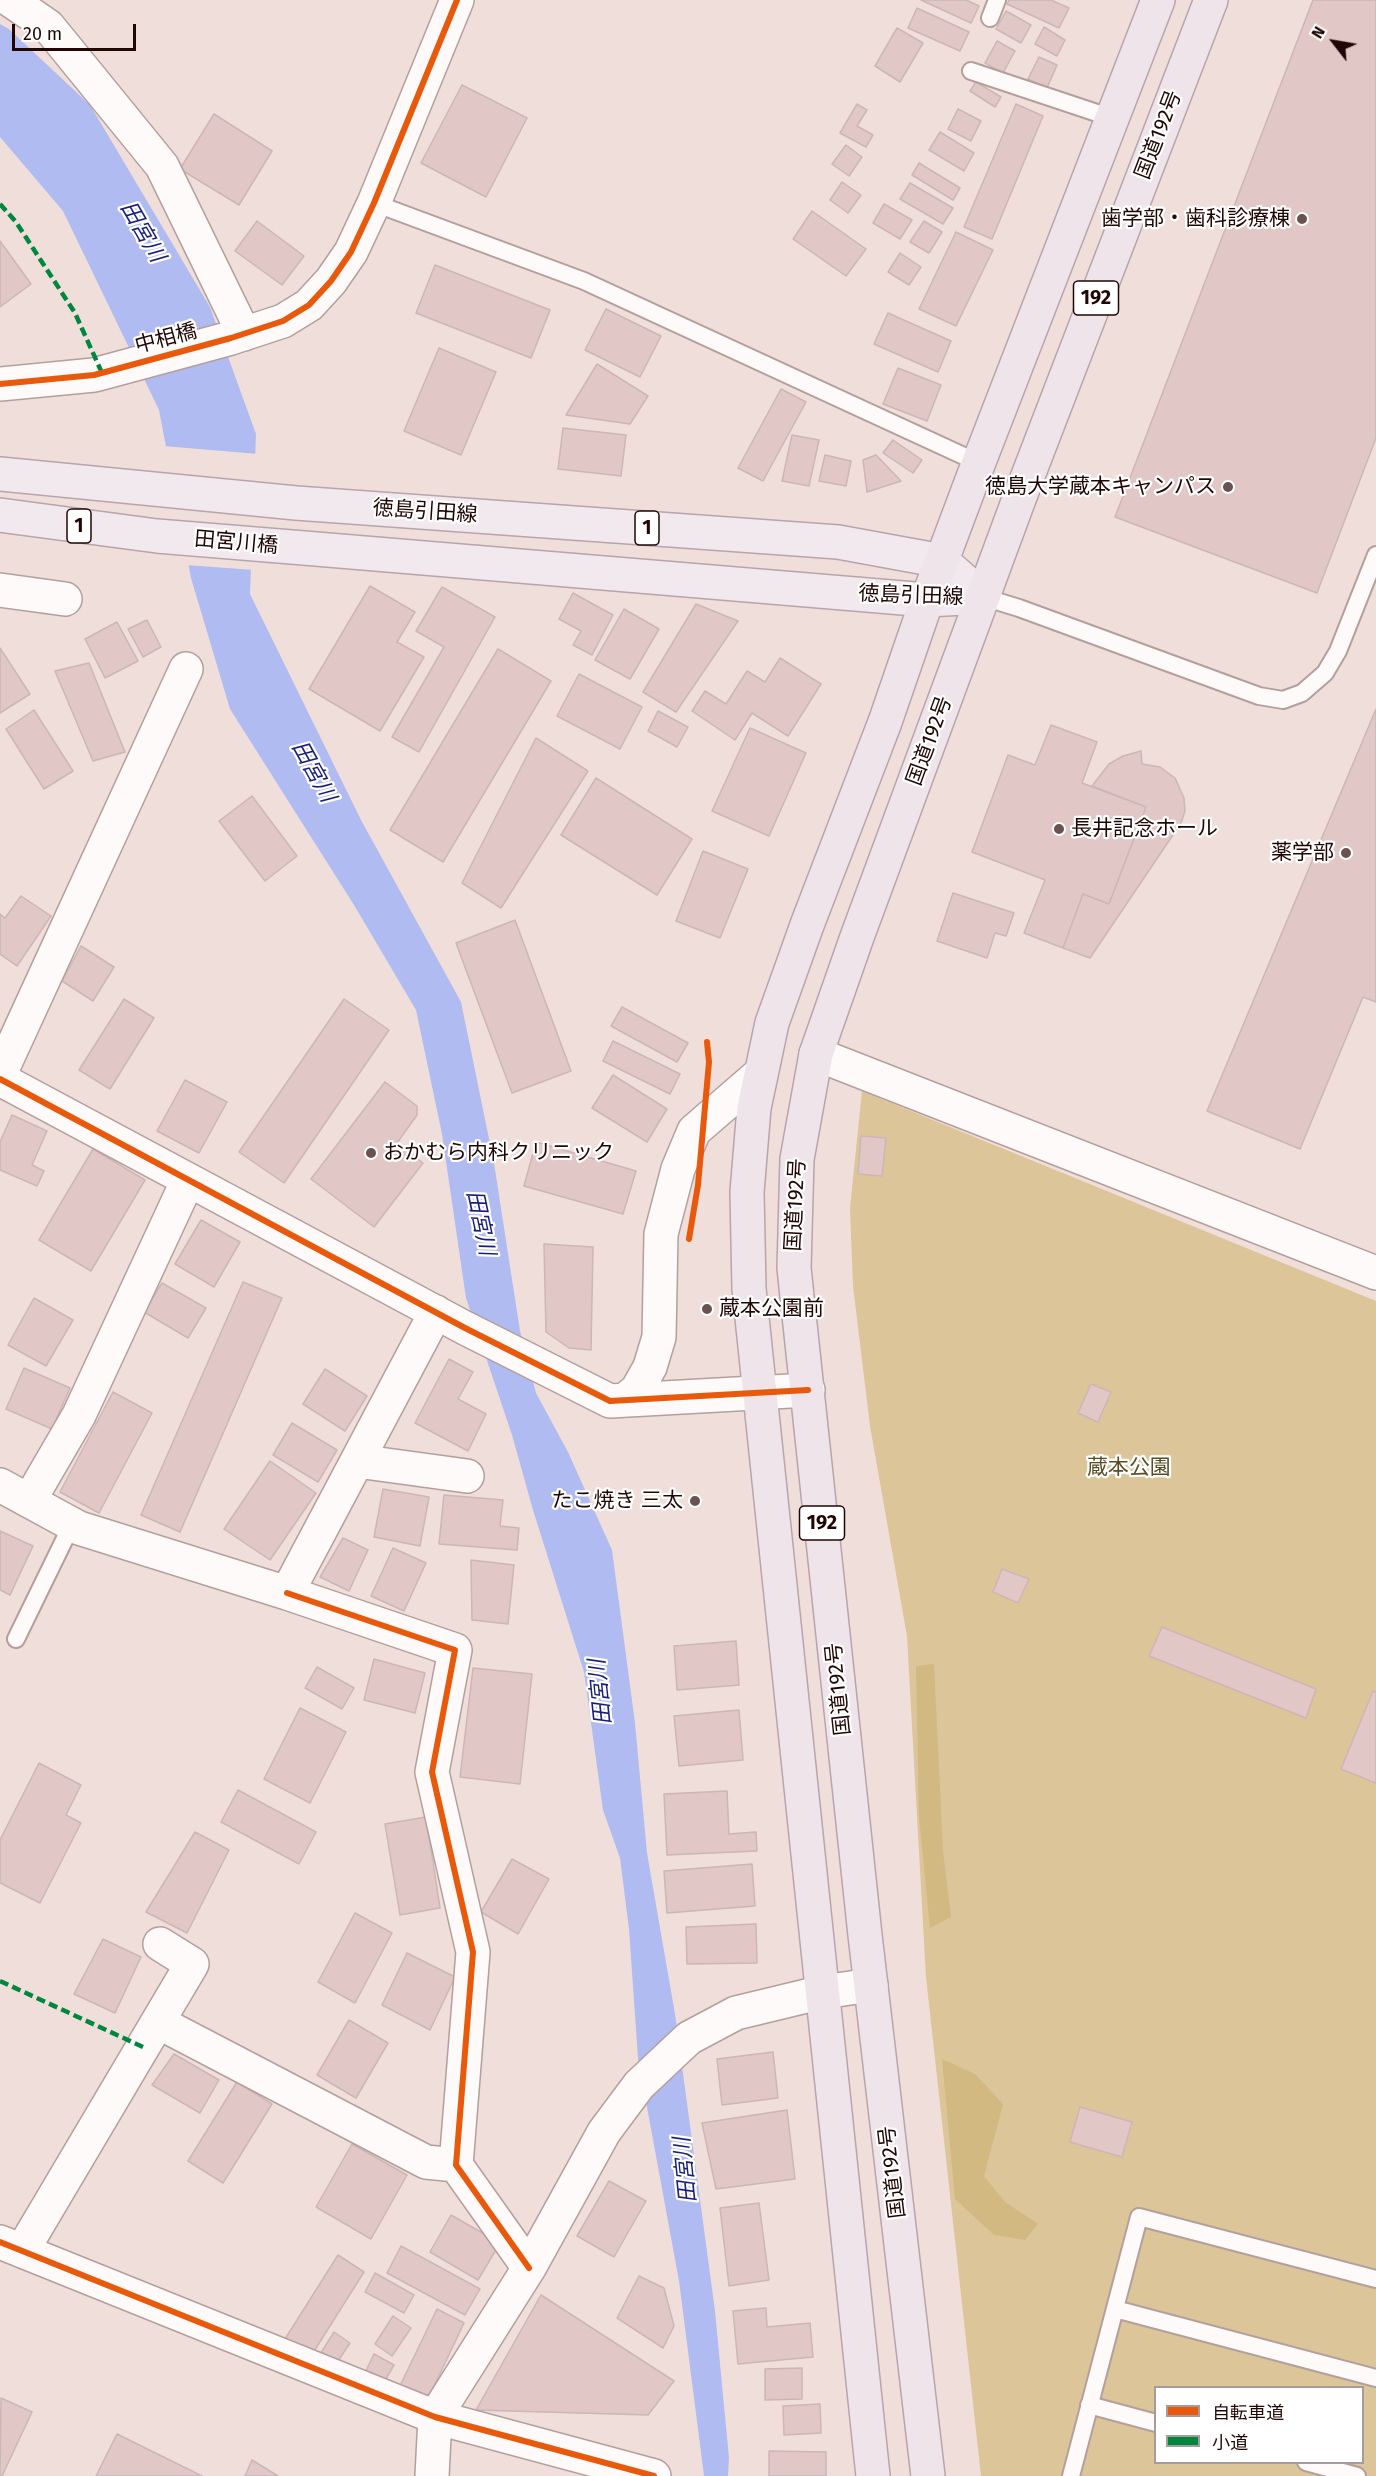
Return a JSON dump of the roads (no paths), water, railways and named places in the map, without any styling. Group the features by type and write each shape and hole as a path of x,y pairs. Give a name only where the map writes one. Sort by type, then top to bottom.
{"highway":[{"name":"192","path":"873,2476 749,1289 747,1192 754,1108 772,1023 807,925 885,722 927,600 1158,0"},
{"name":"国道192号","path":"928,2476 871,1985 794,1268 797,1159 816,1054 857,937 983,597 1211,0"}],"main road":[{"name":"徳島引田線","path":"0,474 296,502 838,542 942,561 983,597"},
{"name":"田宮川橋","path":"0,515 158,536 315,549"},
{"name":"徳島引田線","path":"315,549 927,600 983,597"}],"street":[{"path":"10,0 48,26 162,166 237,336"},
{"name":"中相橋","path":"0,384 94,375 237,336 283,321 309,305 331,281 351,252 375,203 457,0"},
{"path":"0,590 65,599"},
{"path":"0,1074 186,669"},
{"path":"816,1054 1376,1273"},
{"path":"626,1400 637,1390 650,1367 659,1337 661,1234 678,1169 694,1131 761,1073"},
{"path":"0,1079 465,1328 610,1401 808,1390"},
{"path":"29,1501 79,1415 188,1180"},
{"path":"287,1593 436,1312"},
{"path":"357,1461 467,1476"},
{"path":"0,1485 79,1528 287,1593 455,1650 432,1772 473,1952 456,2165 529,2268"},
{"path":"160,1944 192,1964 158,2022 11,2246 435,2418 654,2476"},
{"path":"432,2476 435,2418 529,2268 604,2132 639,2085 689,2038 736,2013 823,1992 871,1985"},
{"path":"158,2022 426,2162 456,2165"}],"lane":[{"path":"990,18 997,0"},
{"path":"971,71 1112,118"},
{"path":"375,203 584,281 979,463"},
{"path":"983,597 1259,696 1282,700 1302,693 1325,673 1371,586 1376,555"},
{"path":"16,1639 72,1524"},
{"path":"1071,2476 1139,2217 1376,2279"},
{"path":"1115,2309 1376,2378"},
{"path":"1089,2405 1154,2423"},
{"path":"1310,2464 1357,2476"}],"water":[{"name":"田宮川","path":"0,24 9,29 90,105 210,307 256,434 250,594 361,820 461,1002 494,1163 520,1331 536,1393 568,1452 612,1550 635,1723 647,1853 675,2014 715,2311 729,2458 728,2476 704,2476 679,2281 638,2058 629,1929 620,1858 603,1810 584,1672 512,1435 466,1298 442,1134 416,1010 354,905 230,709 191,578 159,410 63,211 0,137"}],"place":[{"name":"歯学部・歯科診療棟","path":"1302,219"},
{"name":"徳島大学蔵本キャンパス","path":"1228,487"},
{"name":"長井記念ホール","path":"1059,829"},
{"name":"薬学部","path":"1346,853"},
{"name":"おかむら内科クリニック","path":"371,1153"},
{"name":"蔵本公園前","path":"707,1309"},
{"name":"たこ焼き 三太","path":"695,1501"}],"park label":[{"name":"蔵本公園","path":"1129,1468"}]}
